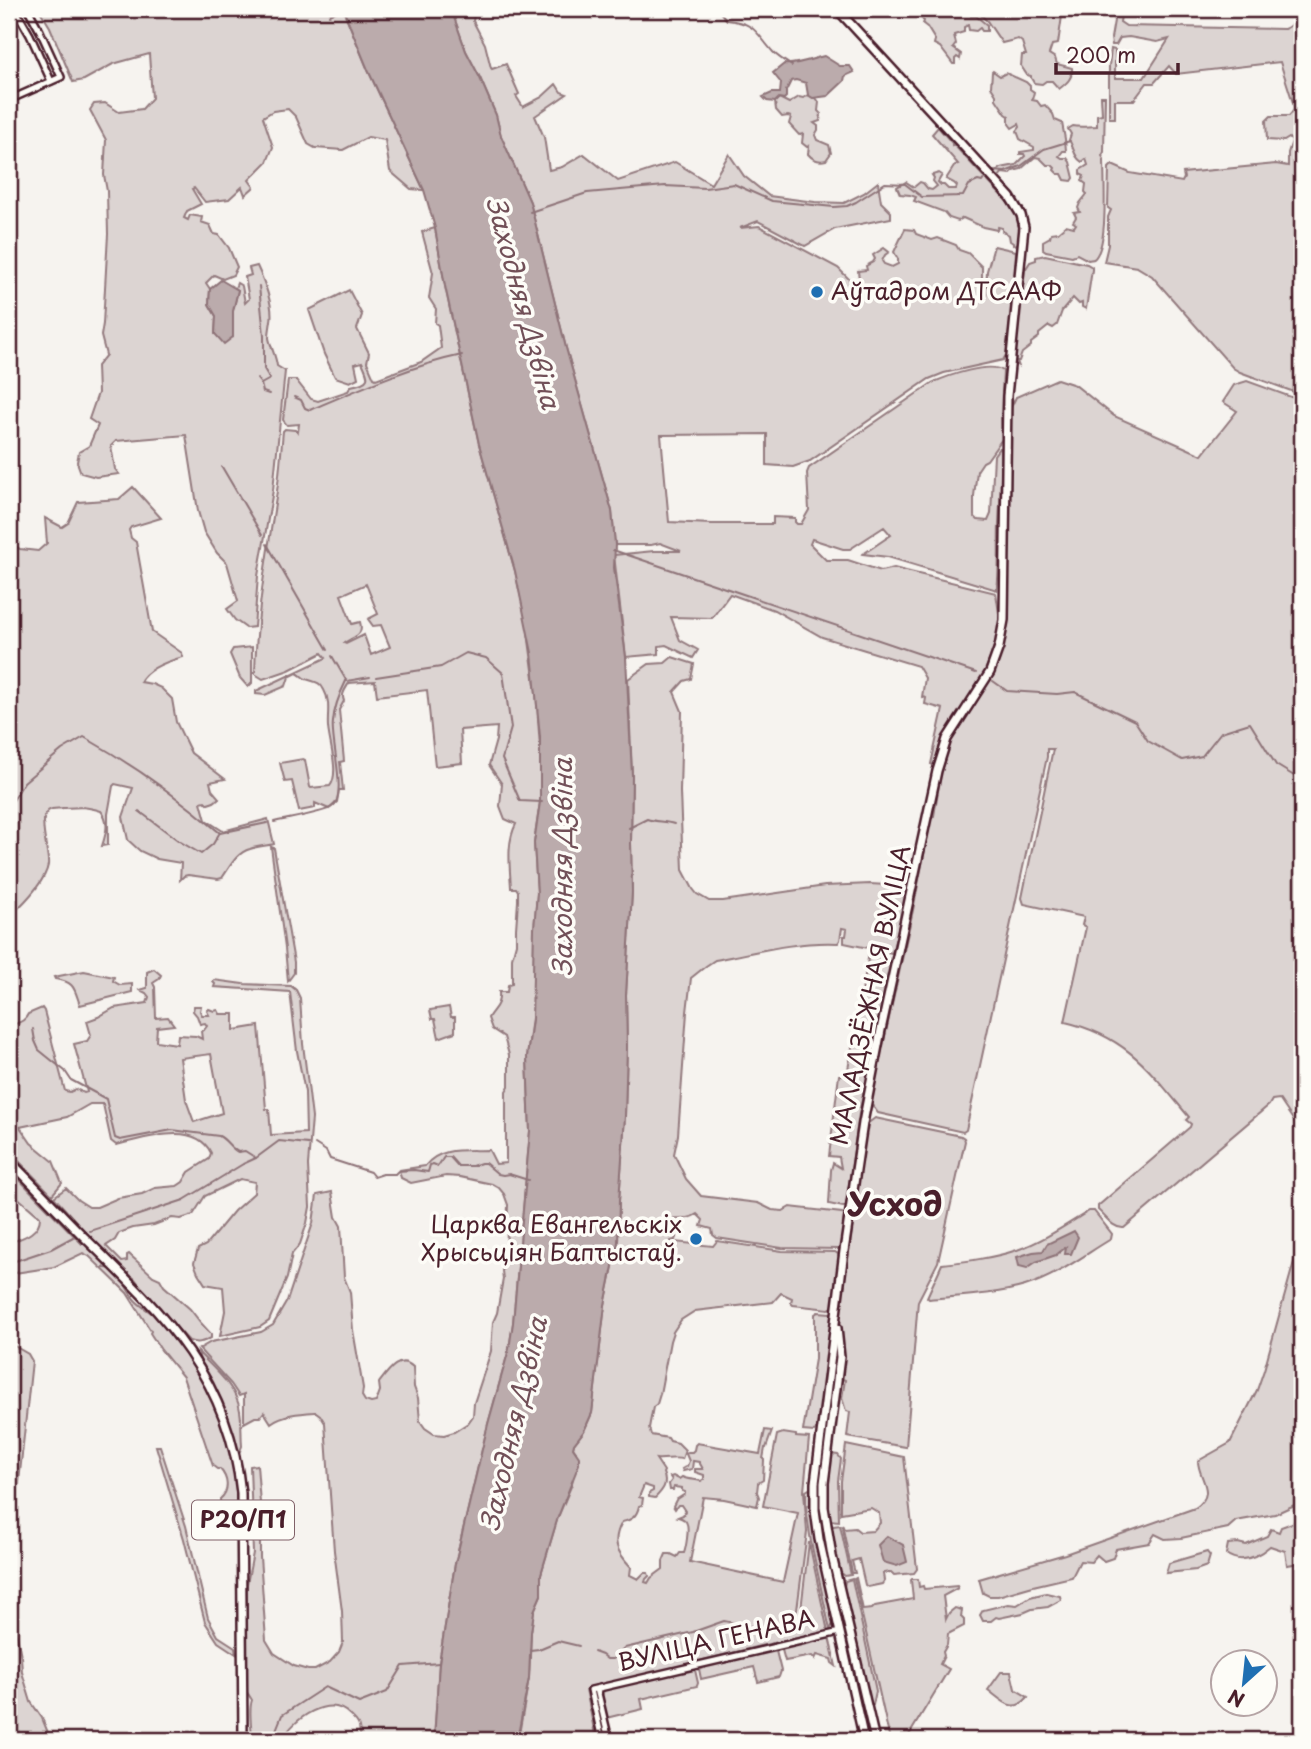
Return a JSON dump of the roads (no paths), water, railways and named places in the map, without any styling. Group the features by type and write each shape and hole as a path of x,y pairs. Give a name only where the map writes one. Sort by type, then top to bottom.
{"main road":[{"name":"МАЛАДЗЁЖНАЯ ВУЛІЦА","path":"837,9 1010,197 1021,215 1024,227 1007,396 1004,620 999,647 990,672 947,739 937,771 865,1113 817,1463 815,1510 819,1539 864,1740"},
{"name":"Р20/П1","path":"9,1160 165,1319 205,1375 229,1432 237,1461 242,1501 243,1740"},
{"name":"МАЛАДЗЁЖНАЯ ВУЛІЦА","path":"837,1312 840,1357 824,1482 824,1507 832,1556 875,1740"},
{"name":"ВУЛІЦА ГЕНАВА","path":"839,1632 850,1629"}],"street":[{"path":"15,9 51,81"},
{"path":"9,100 61,77 28,9"},
{"name":"ВУЛІЦА ГЕНАВА","path":"594,1690 839,1632"},
{"path":"594,1690 602,1740"},
{"path":"594,1690 609,1740"}],"water":[{"name":"Заходняя Дзвіна","path":"343,9 451,9 530,202 566,348 612,511 614,568 626,657 632,775 632,892 618,1242 605,1305 592,1413 584,1431 574,1444 579,1464 558,1517 541,1574 541,1595 534,1611 531,1632 529,1678 517,1740 434,1740 439,1663 455,1564 509,1349 513,1323 530,1131 527,1057 532,1020 537,893 534,843 540,802 540,737 532,653 515,571 479,444 435,228 424,190"},
{"path":"824,56 840,66 850,66 854,72 845,76 844,81 828,96 813,98 808,95 806,83 796,80 791,81 784,99 779,98 775,102 767,101 763,97 780,93 781,83 773,73 784,64"},
{"path":"221,280 238,290 233,311 233,337 224,344 215,334 216,316 209,304 210,289"},
{"path":"1074,1231 1078,1237 1071,1254 1065,1254 1066,1247 1056,1255 1027,1268 1019,1266 1017,1257 1043,1251 1047,1244"},
{"path":"887,1536 903,1545 907,1562 897,1566 883,1562 878,1545"}],"waterway":[{"path":"329,15 341,9"},
{"path":"717,9 727,20 750,26 775,54 792,66"},
{"path":"993,171 1005,172 1021,166 1044,149 1070,141"},
{"path":"530,212 587,193 665,186 705,188 734,184 772,201 834,207 856,202 885,183 905,184 922,197 963,196 969,185 984,179"},
{"path":"259,286 264,369 270,379 261,384"},
{"path":"294,397 310,410 404,372 462,355"},
{"path":"257,379 263,392 269,394"},
{"path":"222,467 262,535"},
{"path":"267,544 328,650"},
{"path":"613,550 976,673"},
{"name":"Заходняя Дзвіна","path":"376,677 441,667 466,653 486,658 503,673 511,728 502,759 520,801 542,802"},
{"path":"332,656 346,680"},
{"path":"347,681 370,677"},
{"path":"274,822 321,811 332,807 337,801 339,780 333,722 337,701 346,681"},
{"path":"993,681 1007,691 1057,694 1075,692 1135,721 1148,741 1182,760 1202,756 1221,732 1250,723 1276,765 1299,779 1302,786"},
{"path":"9,807 24,782 62,750 84,737 120,758 220,833 267,823"},
{"path":"139,811 201,854 213,844 219,834"},
{"path":"629,828 647,819 674,824"},
{"path":"33,1029 39,1050 65,1071 71,1080 106,1099 115,1138 120,1140 172,1130 219,1136 238,1152 245,1151 256,1158"},
{"path":"90,1231 184,1200 256,1158 279,1141 308,1144"},
{"path":"315,1144 326,1151 330,1159 370,1172 374,1177 395,1174 398,1171 428,1172 430,1165 438,1166 444,1157 450,1157 458,1166 485,1163 498,1174 509,1174 528,1180"},
{"path":"9,1263 51,1249 73,1237"},
{"path":"594,1652 613,1659 625,1648 693,1632 724,1621 759,1628"},
{"path":"530,1650 558,1641 579,1646"},
{"path":"272,1740 282,1715 325,1687 359,1703 387,1692 403,1666 439,1663"}],"place":[{"name":"Аўтадром ДТСААФ","path":"817,292"},
{"name":"Царква Евангельскіх Хрысьціян Баптыстаў.","path":"696,1239"}],"district":[{"name":"Усход","path":"895,1205"}]}
